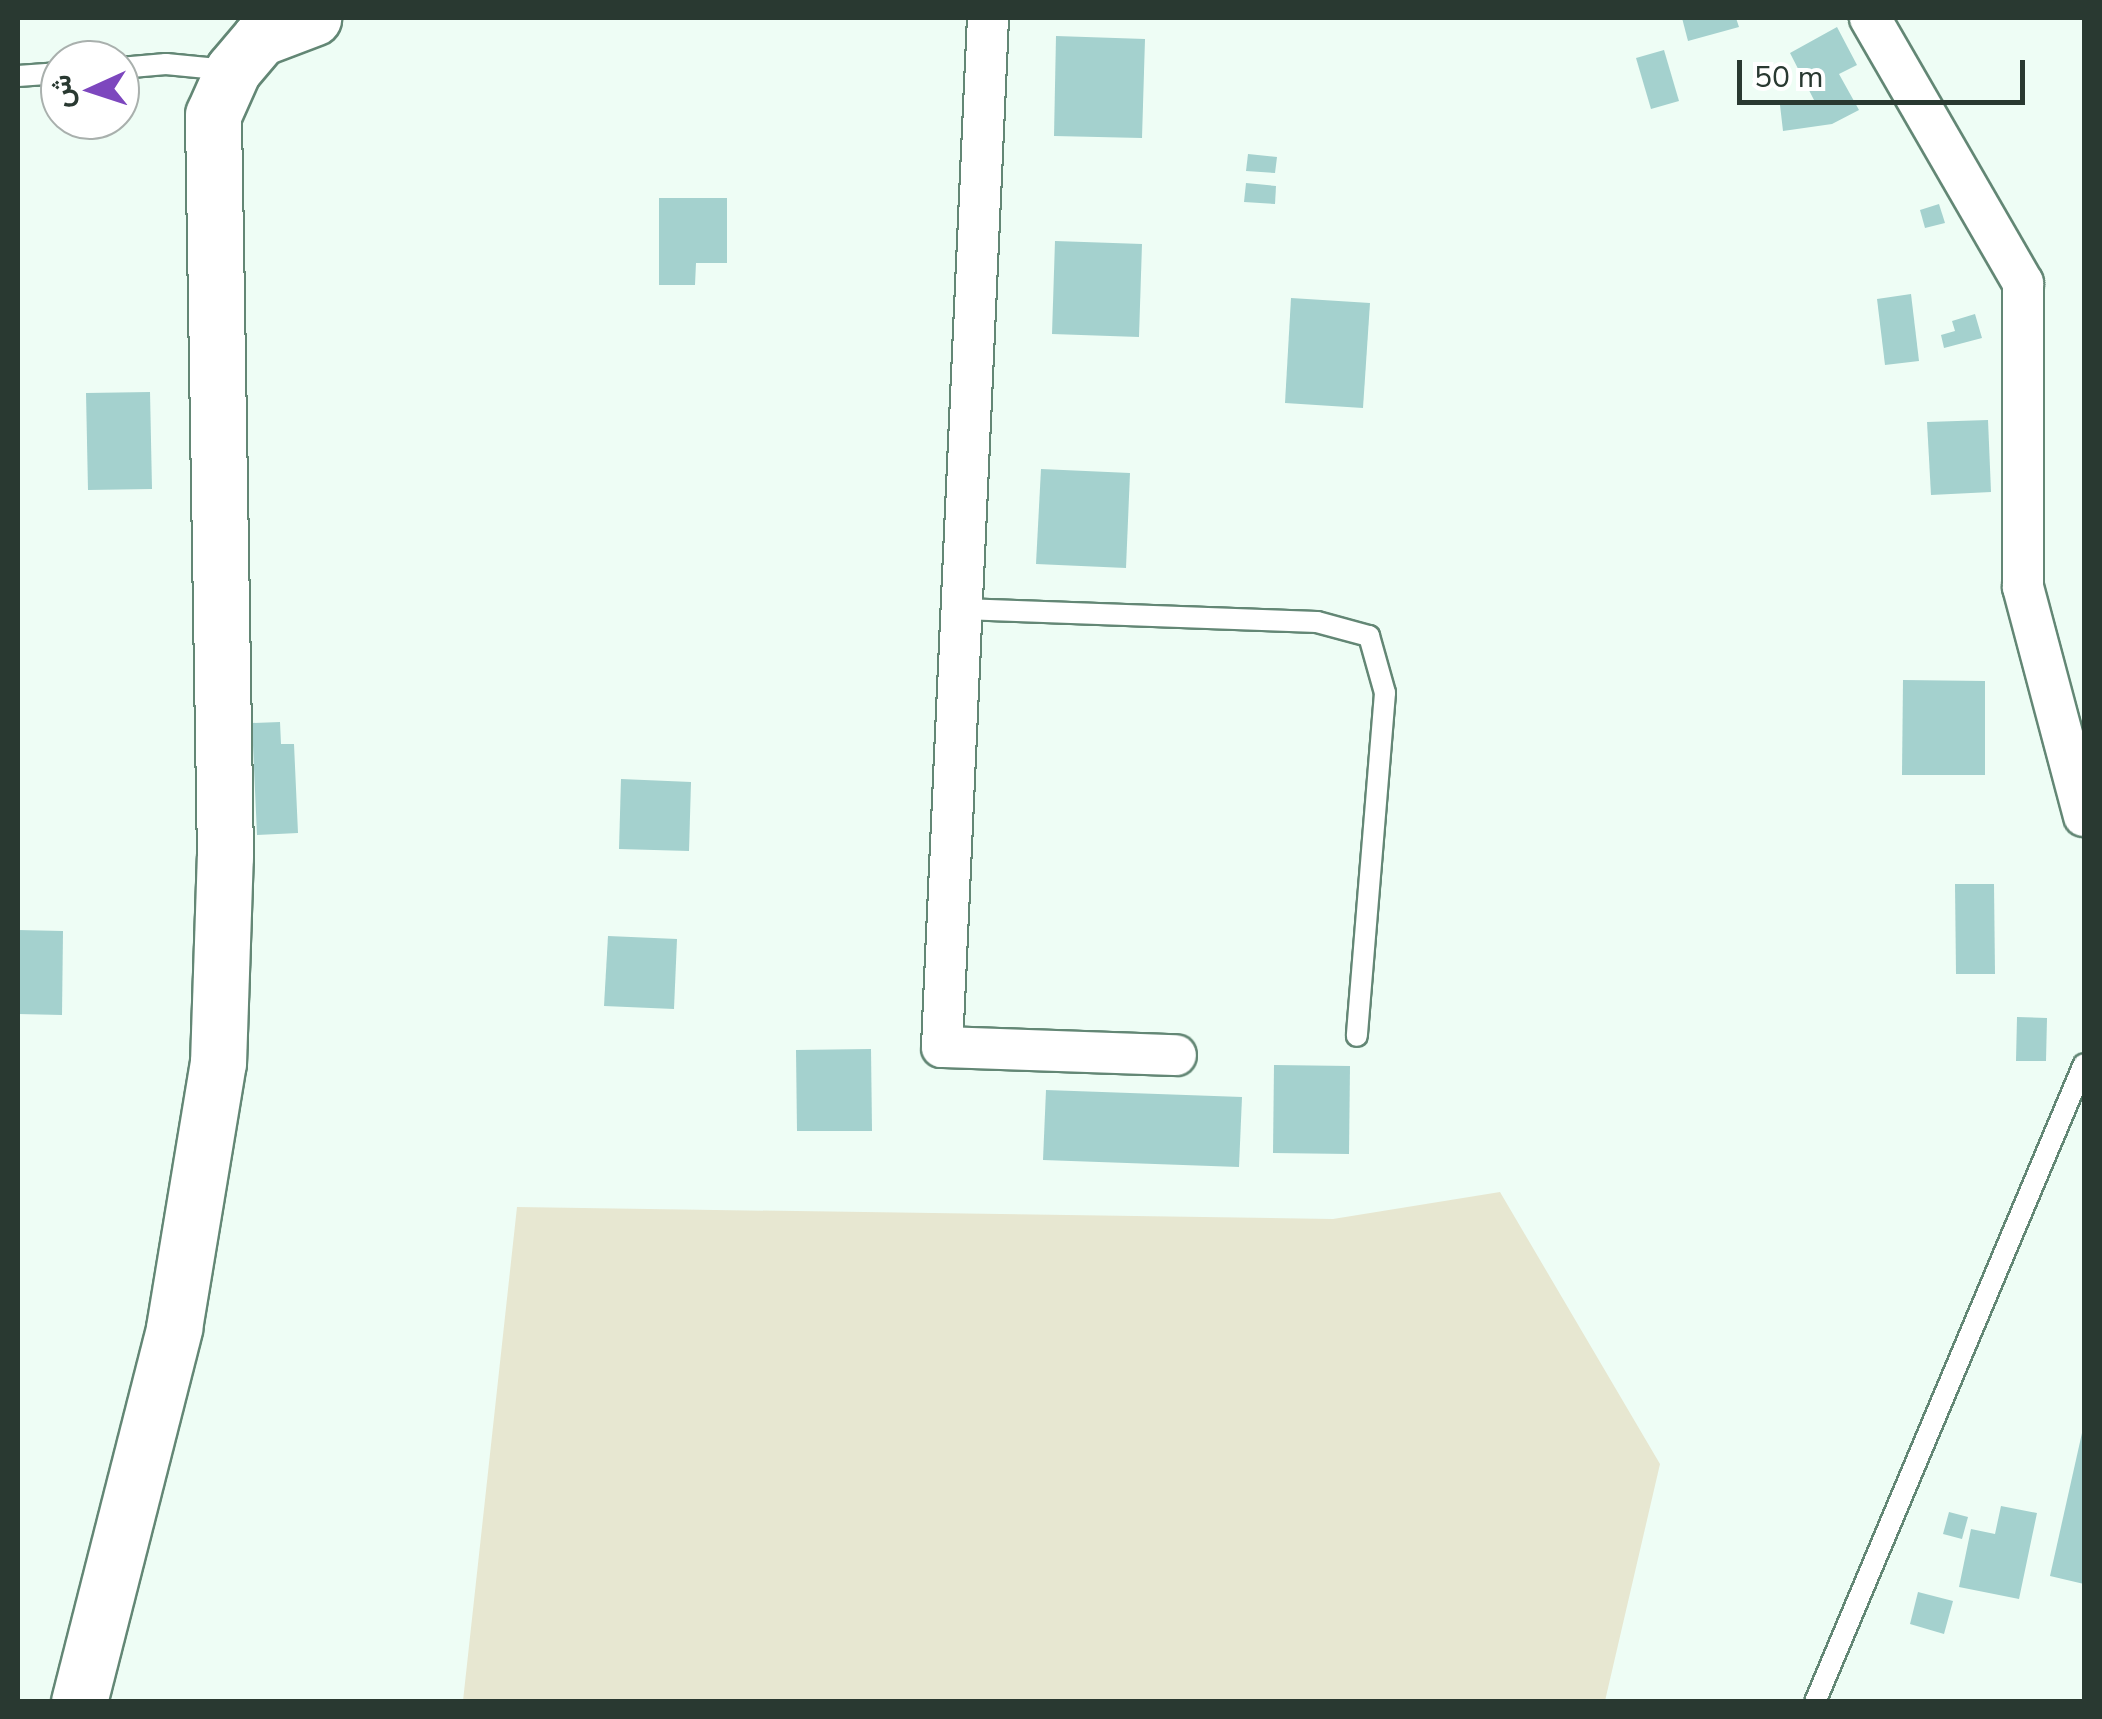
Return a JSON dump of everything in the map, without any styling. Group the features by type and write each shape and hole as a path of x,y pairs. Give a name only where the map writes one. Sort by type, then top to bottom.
{"street":[{"path":"79,1702 174,1328 218,1063 225,858 213,116 233,70 260,38 313,18"},
{"path":"988,18 942,1047 1176,1055"},
{"path":"1870,18 2023,283 2023,587 2084,816"}],"lane":[{"path":"140,66 166,64 233,70"},
{"path":"962,609 1316,622 1369,636 1385,693 1357,1036"},
{"path":"1816,1702 2084,1064"}],"green space":[{"path":"1500,1192 1660,1464 1605,1701 463,1701 517,1207 1333,1219"}],"building":[{"path":"1682,18 1736,18 1739,27 1688,41"},
{"path":"1837,27 1857,65 1839,74 1859,110 1832,124 1783,131 1780,105 1814,100 1790,53"},
{"path":"1056,36 1145,39 1142,138 1054,136"},
{"path":"1664,50 1679,101 1651,109 1636,58"},
{"path":"1248,154 1277,157 1275,173 1246,171"},
{"path":"1246,183 1276,186 1275,204 1244,202"},
{"path":"659,198 727,198 727,263 696,263 695,285 659,285"},
{"path":"1939,204 1945,223 1925,228 1920,210"},
{"path":"1055,241 1142,244 1139,337 1052,334"},
{"path":"1911,294 1919,361 1885,365 1877,299"},
{"path":"1291,298 1370,303 1363,408 1285,403"},
{"path":"1975,314 1982,338 1944,348 1941,335 1955,331 1952,321"},
{"path":"150,392 152,489 88,490 86,393"},
{"path":"1988,420 1991,492 1931,495 1927,422"},
{"path":"1041,469 1130,473 1126,568 1036,564"},
{"path":"1903,680 1985,681 1985,775 1902,775"},
{"path":"280,722 281,744 294,744 298,833 257,835 252,723"},
{"path":"621,779 691,782 689,851 619,849"},
{"path":"1955,884 1994,884 1995,974 1956,974"},
{"path":"18,930 63,931 62,1015 18,1014"},
{"path":"608,936 677,939 674,1009 604,1006"},
{"path":"2017,1017 2047,1018 2046,1061 2016,1061"},
{"path":"871,1049 872,1131 797,1131 796,1050"},
{"path":"1274,1065 1350,1066 1349,1154 1273,1153"},
{"path":"1046,1090 1242,1097 1239,1167 1043,1160"},
{"path":"2084,1424 2084,1584 2050,1576"},
{"path":"2001,1506 2037,1513 2019,1599 1959,1587 1971,1529 1995,1534"},
{"path":"1949,1512 1968,1517 1962,1539 1943,1534"},
{"path":"1918,1592 1953,1601 1944,1634 1910,1624"}]}
